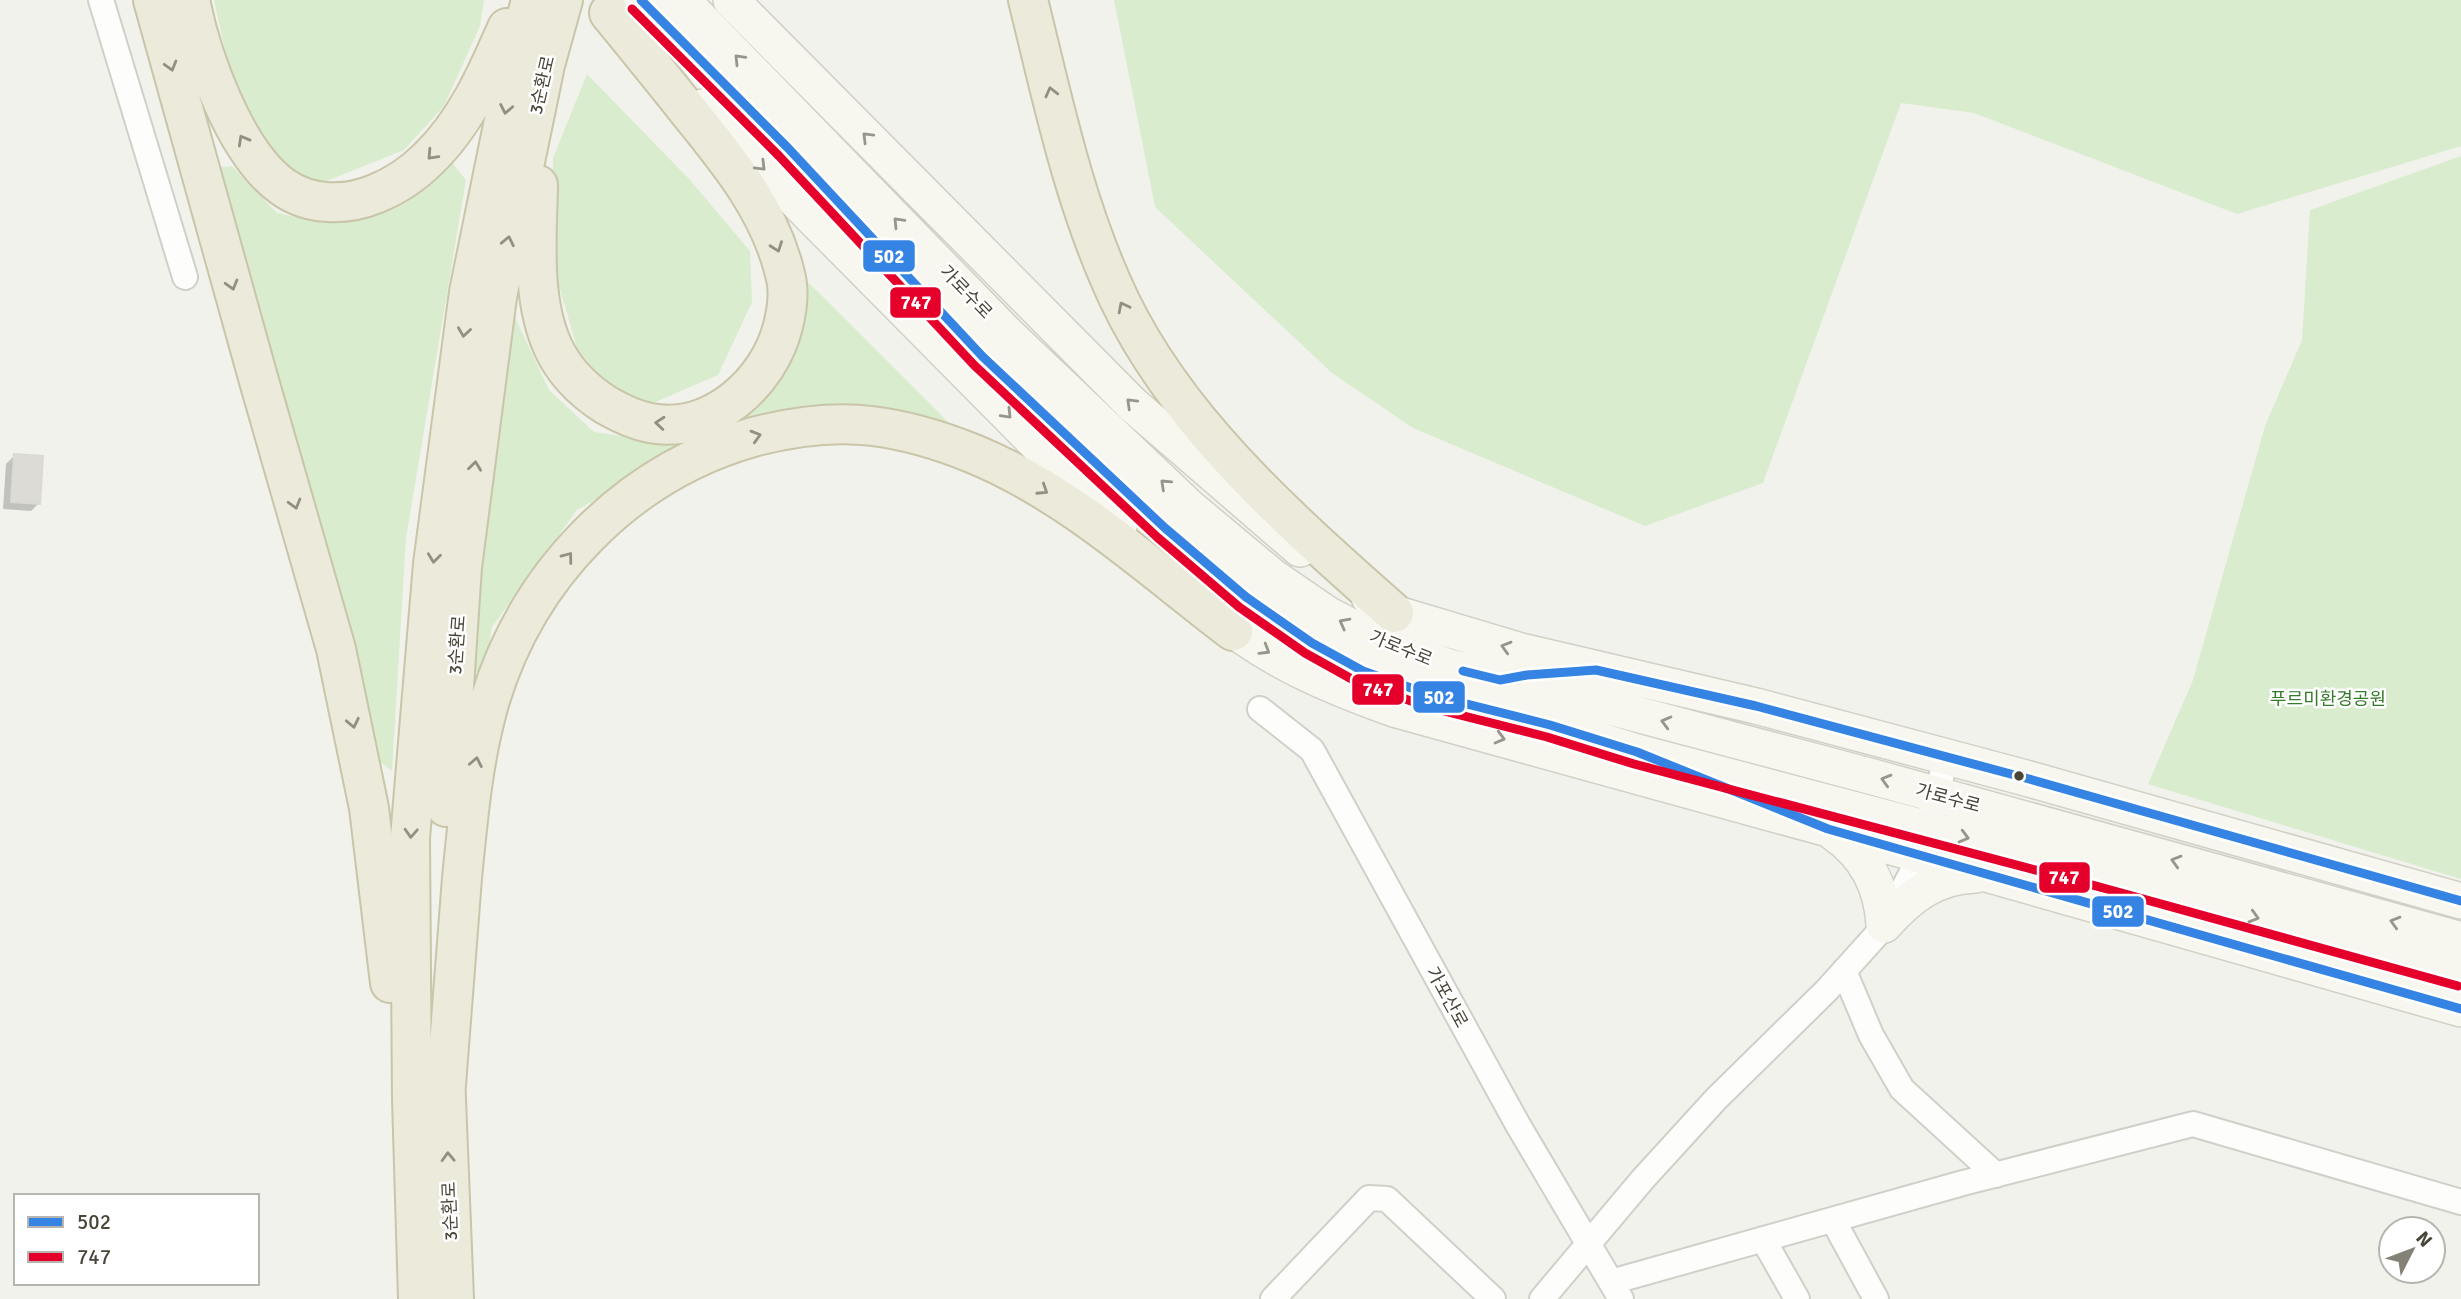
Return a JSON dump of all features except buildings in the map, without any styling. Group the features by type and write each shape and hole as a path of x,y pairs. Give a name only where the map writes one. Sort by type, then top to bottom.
{"highway":[{"path":"153,0 330,625 348,698 369,808 414,1186"},
{"path":"190,0 200,40 216,85 249,150 284,188 316,201 333,203 364,199 380,192 414,172 430,158 522,35"},
{"name":"3순환로","path":"418,1299 410,838 433,564 469,292 531,0"},
{"name":"3순환로","path":"454,1299 446,1098 444,844 462,567 497,297 522,35 563,0"},
{"path":"1028,0 1079,200 1120,300 1142,342 1208,432 1255,484 1306,535 1394,613"},
{"path":"522,35 538,174 538,260 542,311 554,349 564,366 584,389 626,415 651,423 672,424 716,412 737,400 776,349 785,317 786,278 769,228 748,190 707,134 625,6"},
{"path":"446,1098 457,933 472,780 480,737 502,663 534,603 575,548 627,500 662,475 688,460 718,448 776,431 823,424 870,425 926,438 983,458 1039,487 1233,631"}],"main road":[{"name":"가로수로","path":"682,0 1007,334 1189,507 1273,577 1327,614 1377,640 1446,667 1583,699 2461,940"},
{"name":"가로수로","path":"732,0 1132,404 1276,531 1337,577 1394,613 1521,652 1756,706 1947,757 2461,901"},
{"name":"가로수로","path":"625,6 1097,506 1233,631 1291,665 1348,692 1397,710 1828,829 1923,842 1985,874 2461,1009"},
{"name":"가로수로","path":"625,6 788,148 983,357 1166,528 1246,597 1312,643 1363,671 1431,695 1550,725 1923,842 2461,974"},
{"path":"1394,613 1500,680 1596,670"},
{"name":"가로수로","path":"1637,752 1828,829"},
{"path":"1828,829 1847,842 1867,866 1879,891 1884,925"},
{"path":"1884,925 1904,903 1927,887 1951,878 1985,874"}],"street":[{"path":"101,0 185,277"},
{"name":"가포산로","path":"1260,709 1311,750 1518,1125 1616,1290"},
{"path":"1542,1299 1643,1179 1716,1099 1844,971 1884,925 1923,842 1947,757"},
{"path":"1844,971 1871,1035 1902,1089 1996,1175"},
{"path":"1616,1290 1763,1239 2193,1124 2461,1202"},
{"path":"1273,1299 1369,1198 1387,1199 1493,1299"},
{"path":"1833,1220 1876,1299"},
{"path":"1763,1239 1797,1299"}],"green space":[{"path":"214,0 484,0 480,26 444,106 404,150 314,186 267,148 233,88"},
{"path":"1114,0 2461,0 2461,146 2237,214 1974,113 1901,103 1763,483 1645,526 1413,428 1332,373 1155,207"},
{"path":"587,74 690,180 750,251 752,302 718,375 646,406 604,385 577,348 552,262 553,158"},
{"name":"푸르미환경공원","path":"2461,156 2461,879 2148,784 2193,680 2265,426 2302,340 2310,210"},
{"path":"450,160 466,180 406,538 392,771 373,756 215,168 232,166 277,213 325,223 417,195"},
{"path":"795,282 809,283 949,423 822,405 756,419 693,445 577,510 492,627 484,679 469,667 474,563 513,313 549,390 594,432 649,440 705,427"}],"transit line":[{"name":"502","path":"641,0 788,148 983,357 1165,528 1246,597 1312,643 1363,671 1431,695 1550,725 1637,752 1828,829 2461,1009"},
{"name":"747","path":"632,9 779,156 974,365 1157,537 1239,607 1305,653 1357,682 1428,707 1547,737 1634,764 2096,886 2458,986"},
{"name":"502","path":"1463,671 1500,680 1527,675 1596,670 1756,706 2022,777 2461,901"}]}
